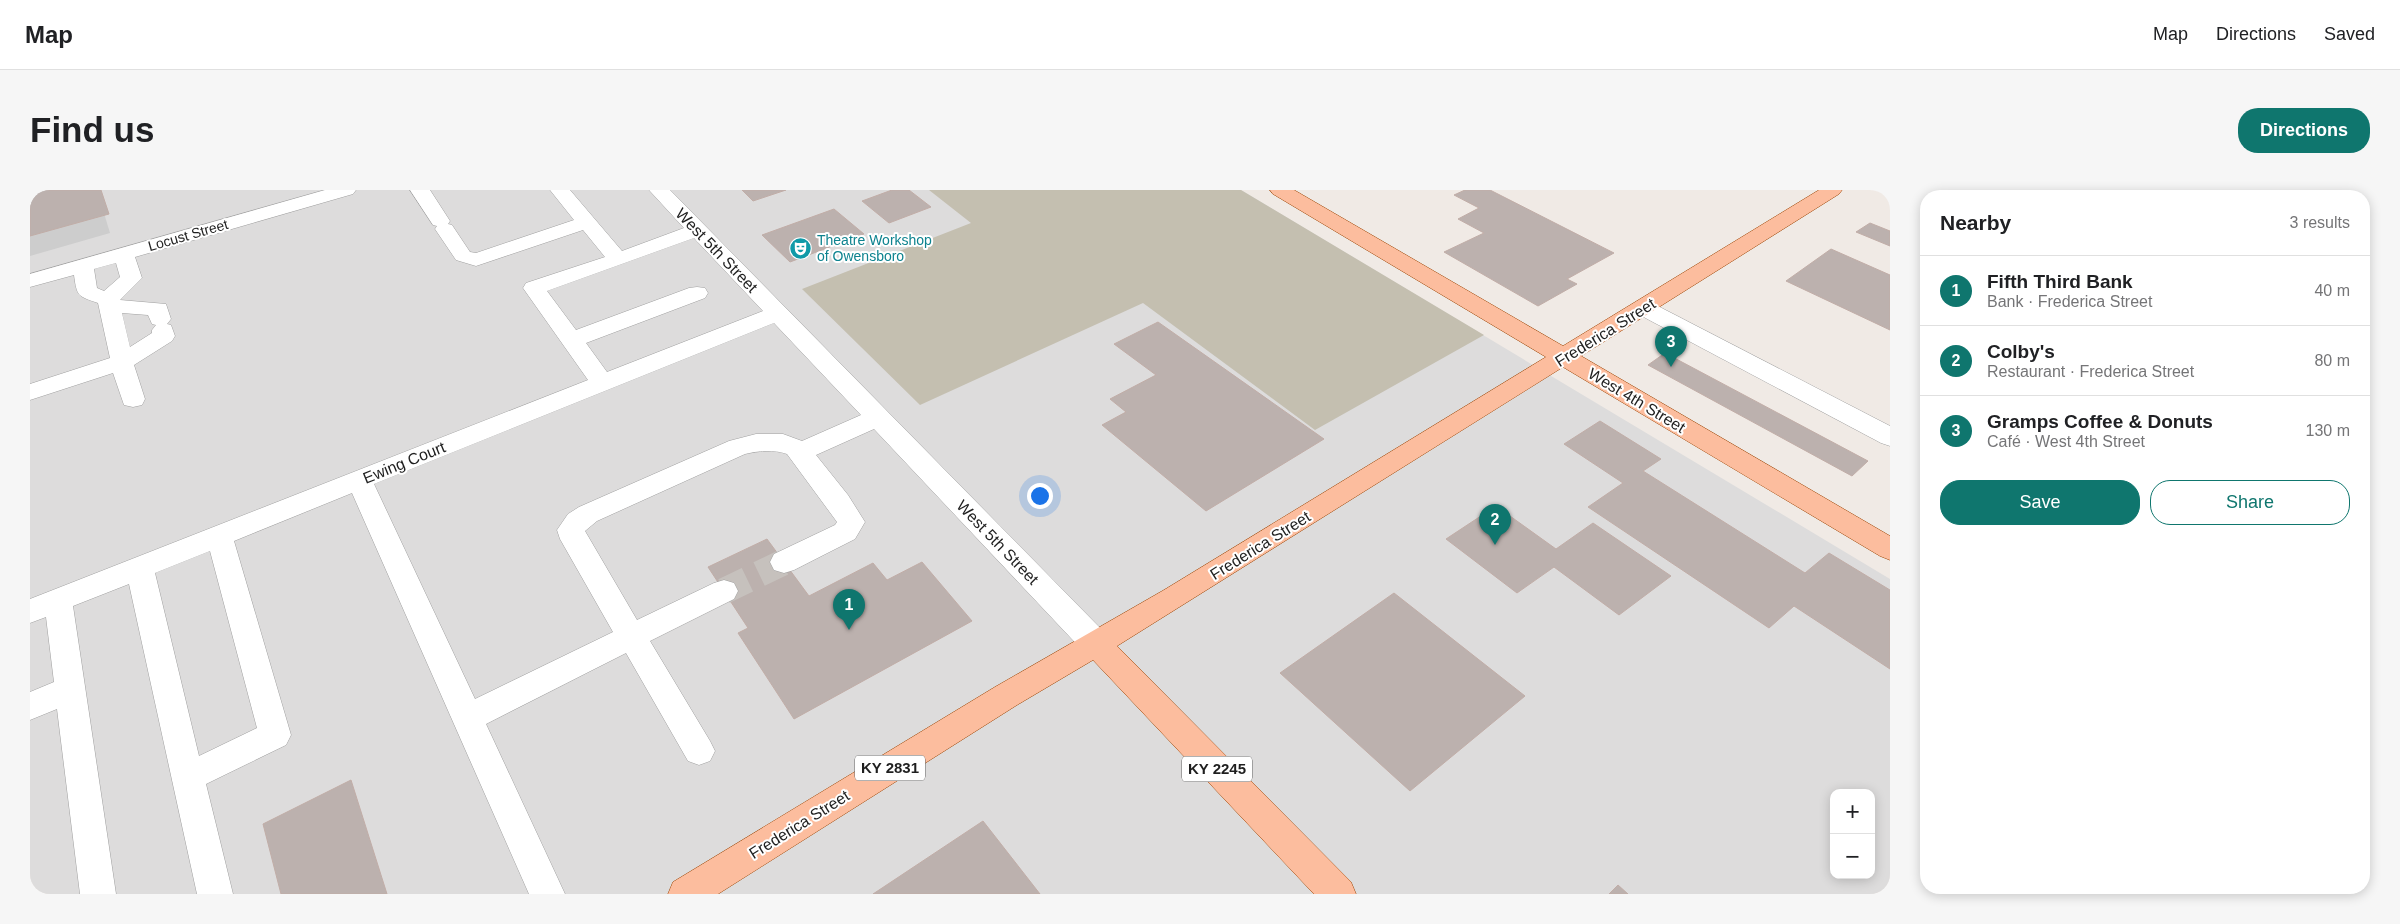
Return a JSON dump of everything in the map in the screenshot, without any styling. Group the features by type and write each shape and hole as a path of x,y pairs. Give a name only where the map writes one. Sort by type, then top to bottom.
{"main road":[{"name":"West 4th Street","path":"1280,190 1890,549"},
{"name":"Frederica Street","path":"686,894 1006,696 1096,644 1644,308 1832,190"},
{"name":"West 5th Street","path":"1096,644 1338,894"}],"street":[{"name":"Locust Street","path":"30,281 346,190"},
{"path":"420,190 462,256 476,260 541,262 618,259 698,230"},
{"path":"560,190 618,259"},
{"name":"West 5th Street","path":"659,190 1096,644"},
{"path":"588,222 541,262 534,288 602,382"},
{"path":"109,303 131,278 123,254"},
{"path":"30,392 122,362 164,336 158,309 109,303 87,292 83,266"},
{"path":"572,340 697,293"},
{"path":"109,303 122,362 133,399"},
{"path":"1644,308 1890,437"},
{"name":"Ewing Court","path":"44,606 778,313"},
{"path":"799,452 878,417"},
{"path":"699,751 574,539 571,530 578,521 588,514 738,447 756,443 783,443 796,448 839,502 852,522 845,532 784,562"},
{"path":"359,479 547,894"},
{"path":"188,777 275,735 219,535"},
{"path":"140,567 215,894"},
{"path":"467,718 724,591"},
{"path":"44,606 70,689 98,894"},
{"path":"30,706 70,689"}],"shaded area":[{"path":"30,190 1241,190 1890,579 1890,894 30,894"},
{"path":"30,190 97,190 110,233 30,256"},
{"path":"929,190 1241,190 1484,335 1315,430 1143,303 920,405 802,289 971,223"}],"building":[{"path":"30,190 101,190 109,214 30,236"},
{"path":"742,190 786,190 753,201"},
{"path":"892,190 909,190 931,207 889,223 862,201"},
{"path":"1465,190 1490,190 1614,253 1567,279 1577,284 1538,306 1444,252 1484,233 1458,219 1479,208 1454,195"},
{"name":"Theatre Workshop of Owensboro","path":"834,209 864,234 790,262 762,235"},
{"path":"1870,223 1890,231 1890,246 1856,232"},
{"path":"1831,249 1890,275 1890,330 1786,281"},
{"path":"1158,322 1324,439 1206,511 1102,425 1126,412 1110,399 1156,375 1114,344"},
{"path":"1665,353 1868,461 1852,476 1648,365"},
{"path":"1600,421 1661,459 1643,471 1805,573 1829,553 1890,590 1890,669 1794,606 1769,628 1588,507 1623,483 1564,444"},
{"path":"1496,506 1556,549 1593,523 1671,576 1619,615 1554,567 1517,593 1446,539"},
{"path":"767,539 809,596 873,563 887,580 922,562 972,621 794,719 738,633 748,628 708,567"},
{"path":"1394,593 1525,696 1410,791 1280,673"},
{"path":"351,780 387,894 281,894 263,824"},
{"path":"983,821 1040,894 873,894"},
{"path":"1618,885 1628,894 1609,894"}],"tunnel":[{"path":"724,591 784,562"}],"place":[{"name":"Theatre Workshop of Owensboro","path":"801,248"},
{"name":"Gramps Coffee & Donuts","path":"1671,367"},
{"name":"Colby's","path":"1495,545"},
{"name":"Fifth Third Bank","path":"849,630"}]}
